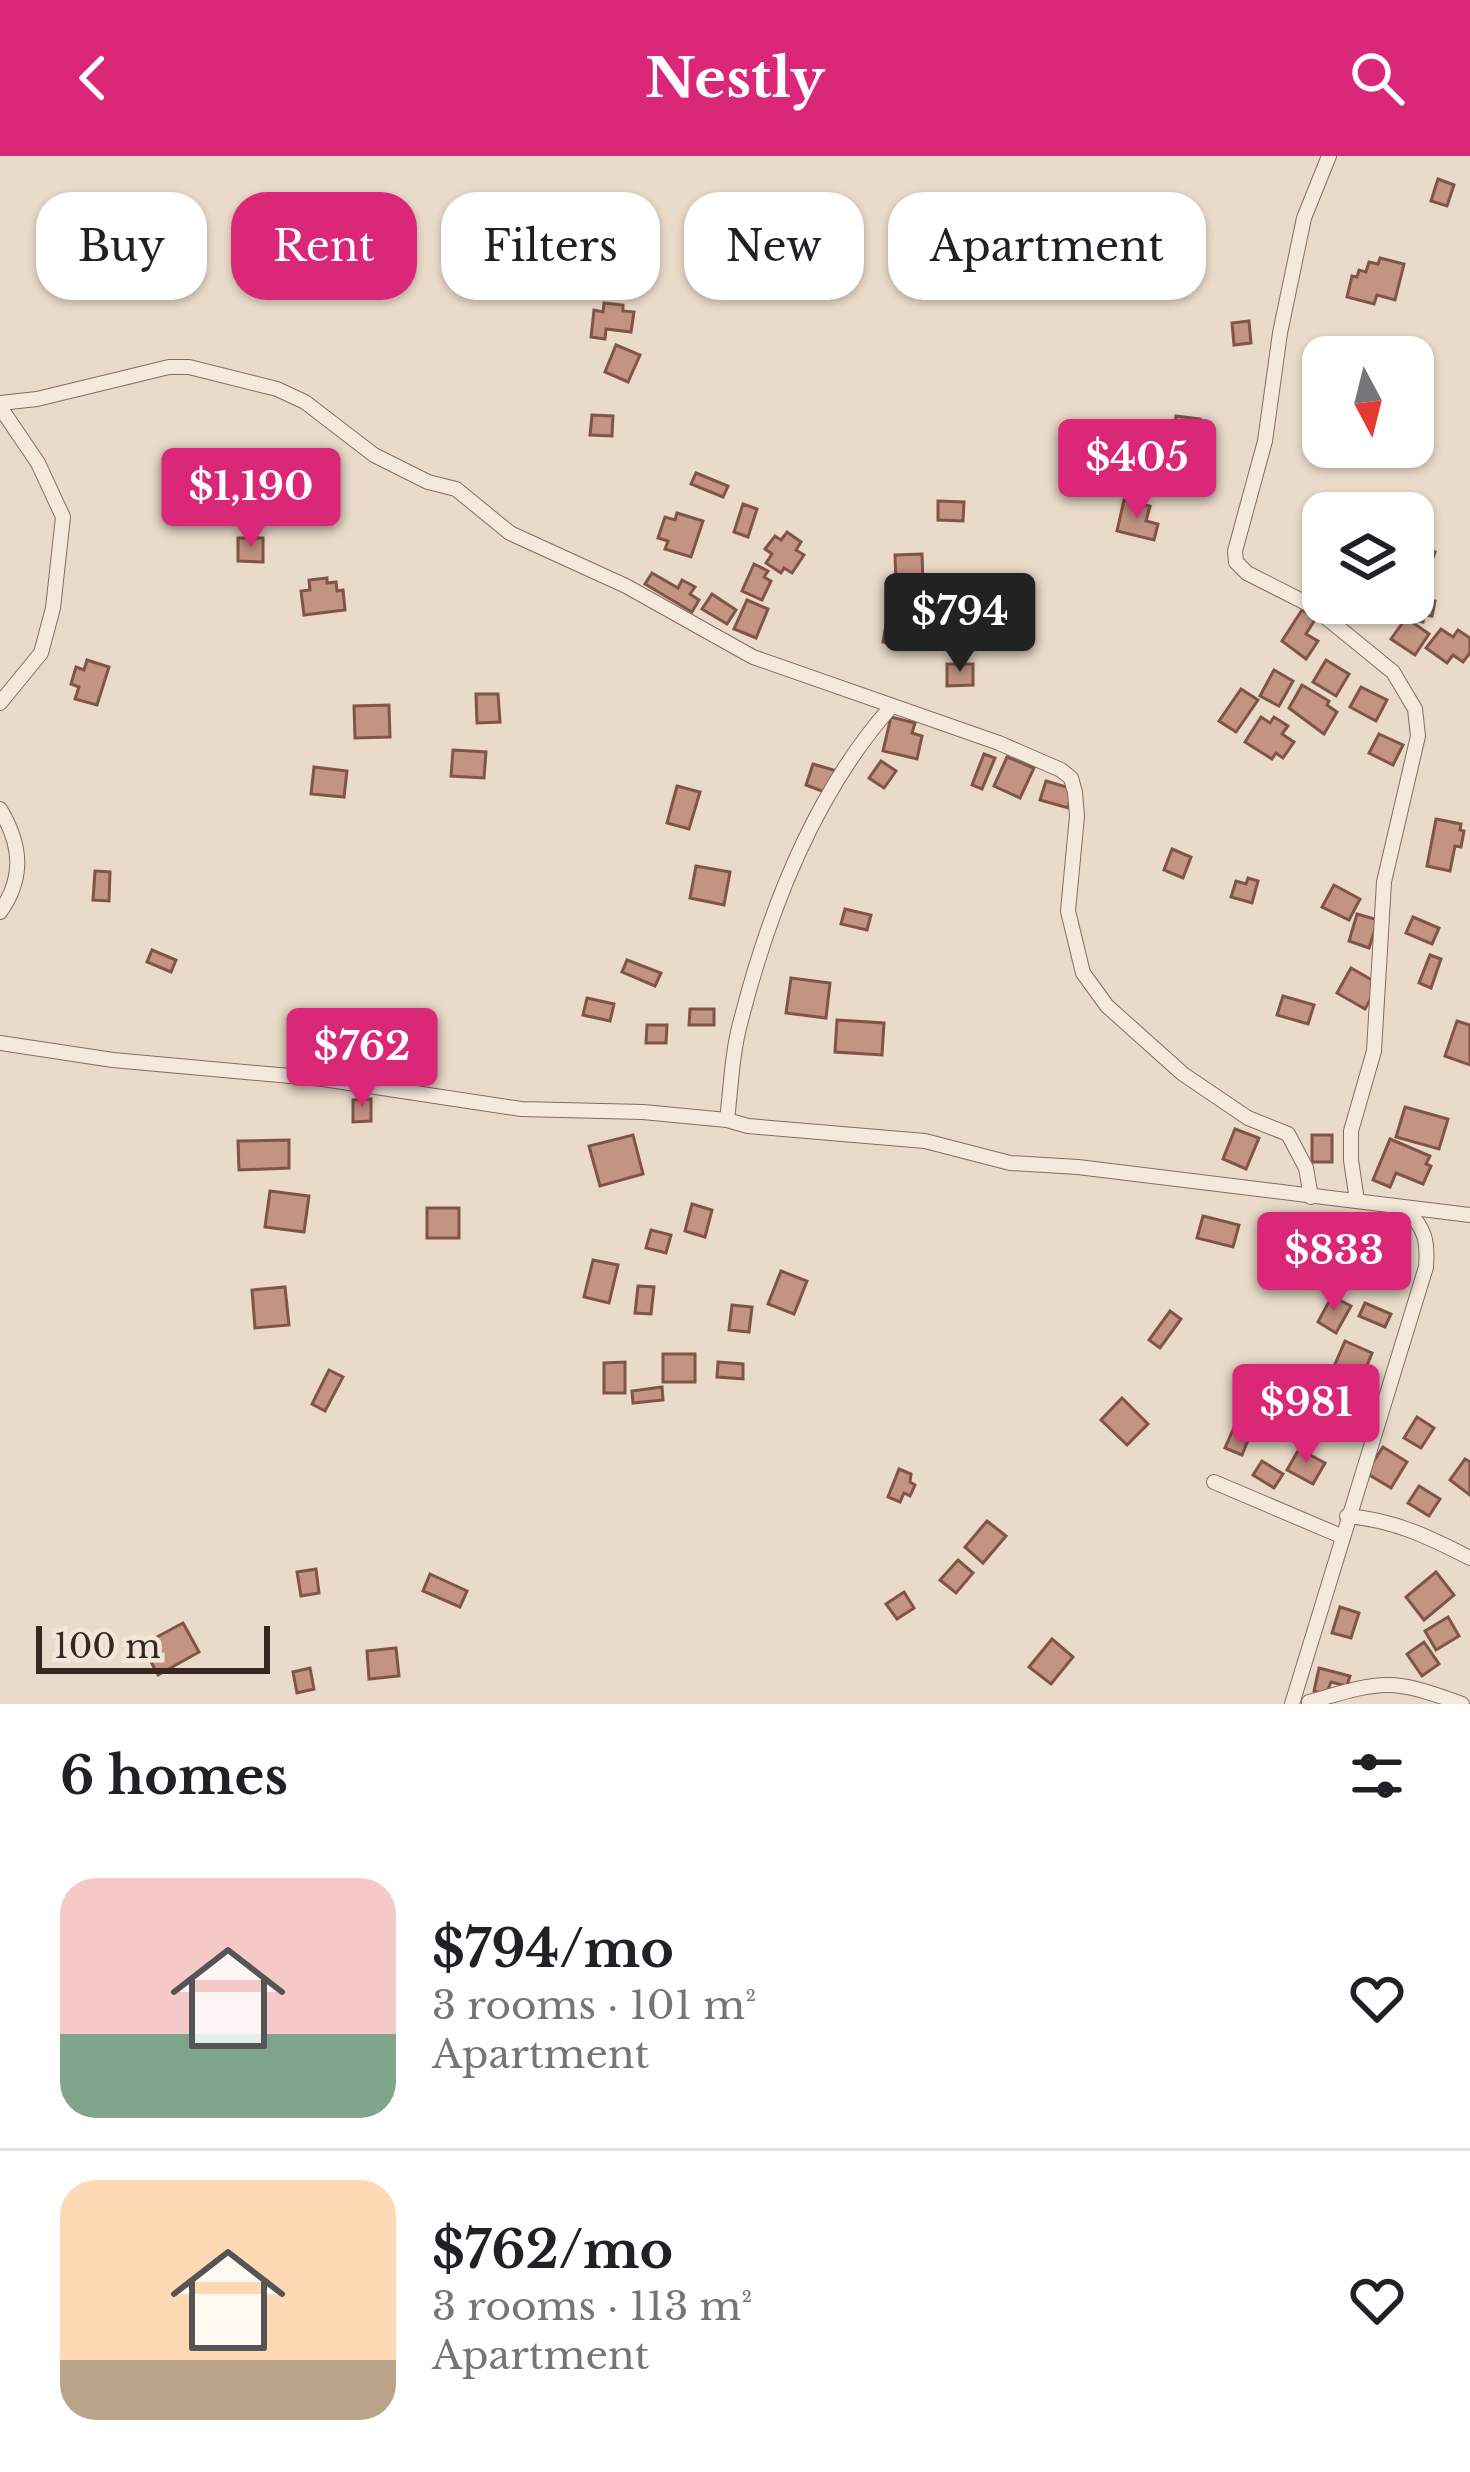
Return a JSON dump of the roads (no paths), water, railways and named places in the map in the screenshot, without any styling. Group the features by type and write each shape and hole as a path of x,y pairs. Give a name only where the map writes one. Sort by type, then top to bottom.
{"street":[{"path":"1330,156 1304,218 1280,333 1265,441 1235,551 1236,562 1247,573 1312,607 1393,672 1415,710 1418,736 1384,882 1374,1051 1352,1131 1357,1201"},
{"path":"0,703 41,653 53,608 63,517 55,493 0,405 169,367 189,367 277,389 305,402 374,455 428,482 456,489 510,533 626,586 754,657 998,743 1072,778 1077,816 1067,911 1083,973 1107,1006 1183,1074 1247,1118 1288,1134 1306,1168 1311,1197"},
{"path":"727,1120 740,1022 786,886 826,801 858,747 890,708"},
{"path":"0,809 19,848 18,872 0,912"},
{"path":"0,1043 113,1060 323,1079 520,1109 626,1111 925,1141 1010,1163 1078,1167 1470,1215"},
{"path":"1407,1210 1428,1242 1426,1267 1341,1536 1302,1702 1390,1683 1416,1686 1462,1704"},
{"path":"1214,1482 1341,1536"},
{"path":"1347,1516 1374,1518 1418,1531 1470,1558"}]}
